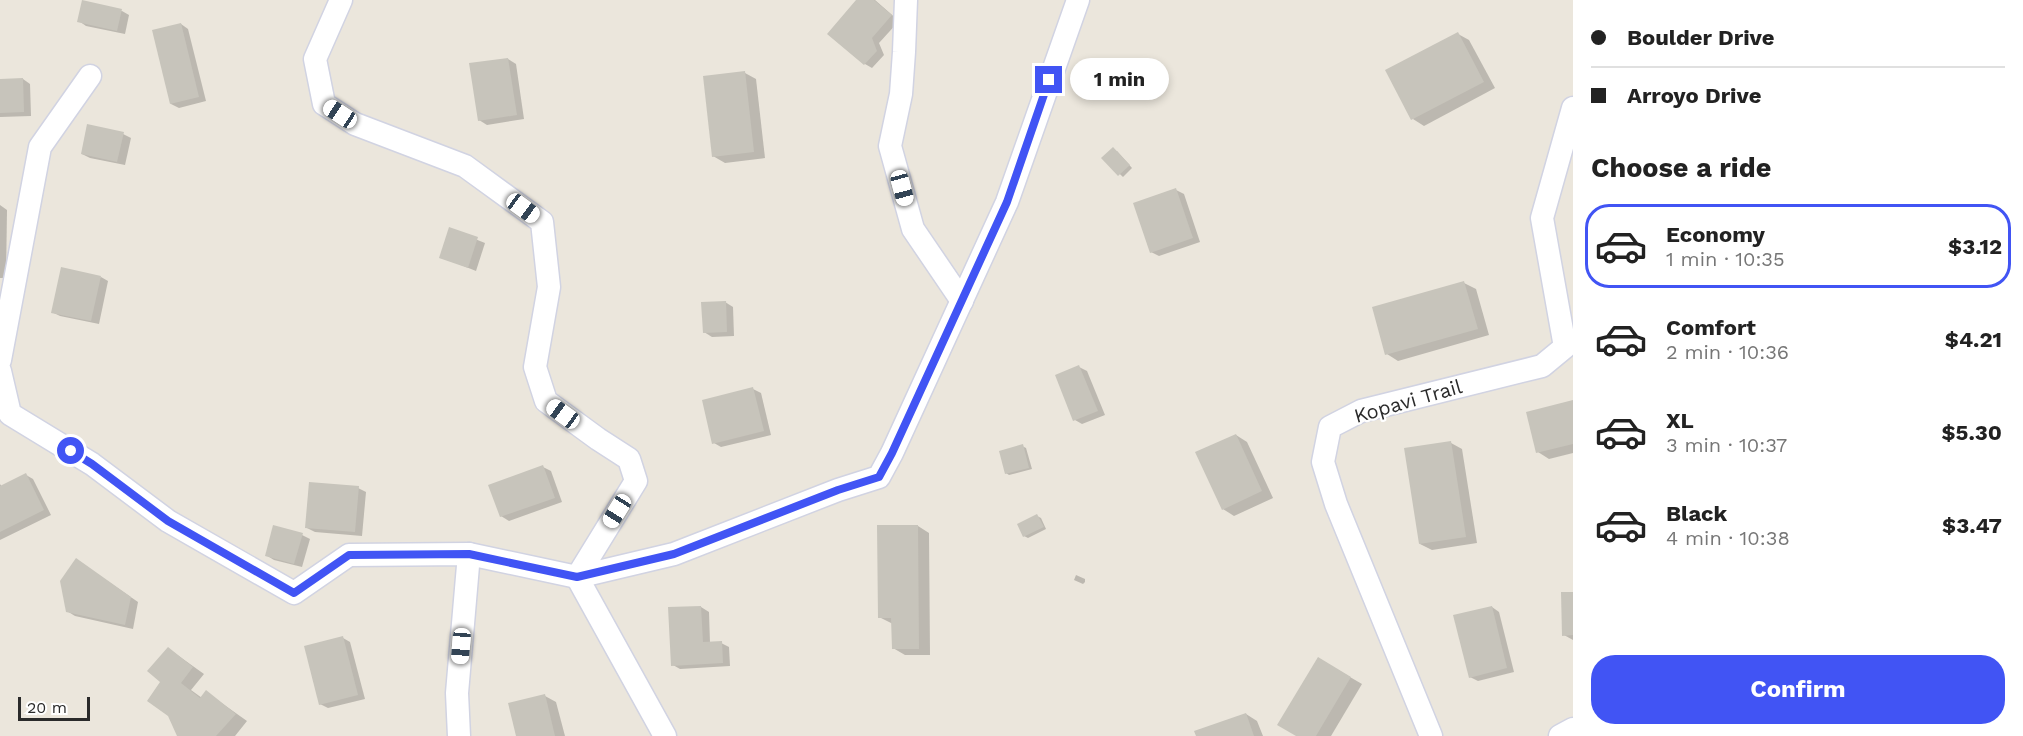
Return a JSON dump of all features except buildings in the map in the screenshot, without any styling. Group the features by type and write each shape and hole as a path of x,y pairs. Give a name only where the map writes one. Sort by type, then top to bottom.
{"street":[{"path":"341,0 315,59 324,104 355,124 465,166 542,222 549,287 535,367 546,401 629,459 636,481 577,577"},
{"path":"906,0 901,94 890,146 913,229 962,301"},
{"path":"0,371 10,414 92,464 168,521 294,593 349,555 469,554 577,577 674,554 838,490 879,477 1007,202 1078,0"},
{"path":"0,360 40,147 90,76"},
{"name":"Kopavi Trail","path":"1431,736 1336,504 1323,462 1330,427 1361,411 1542,366 1565,346 1542,218 1573,108"},
{"path":"459,736 457,693 469,554"},
{"path":"577,577 665,736"},
{"path":"1560,736 1573,729"}],"route":[{"path":"71,451 168,521 294,593 349,555 469,554 577,577 674,554 838,490 879,477 1007,202 1049,80"}]}
